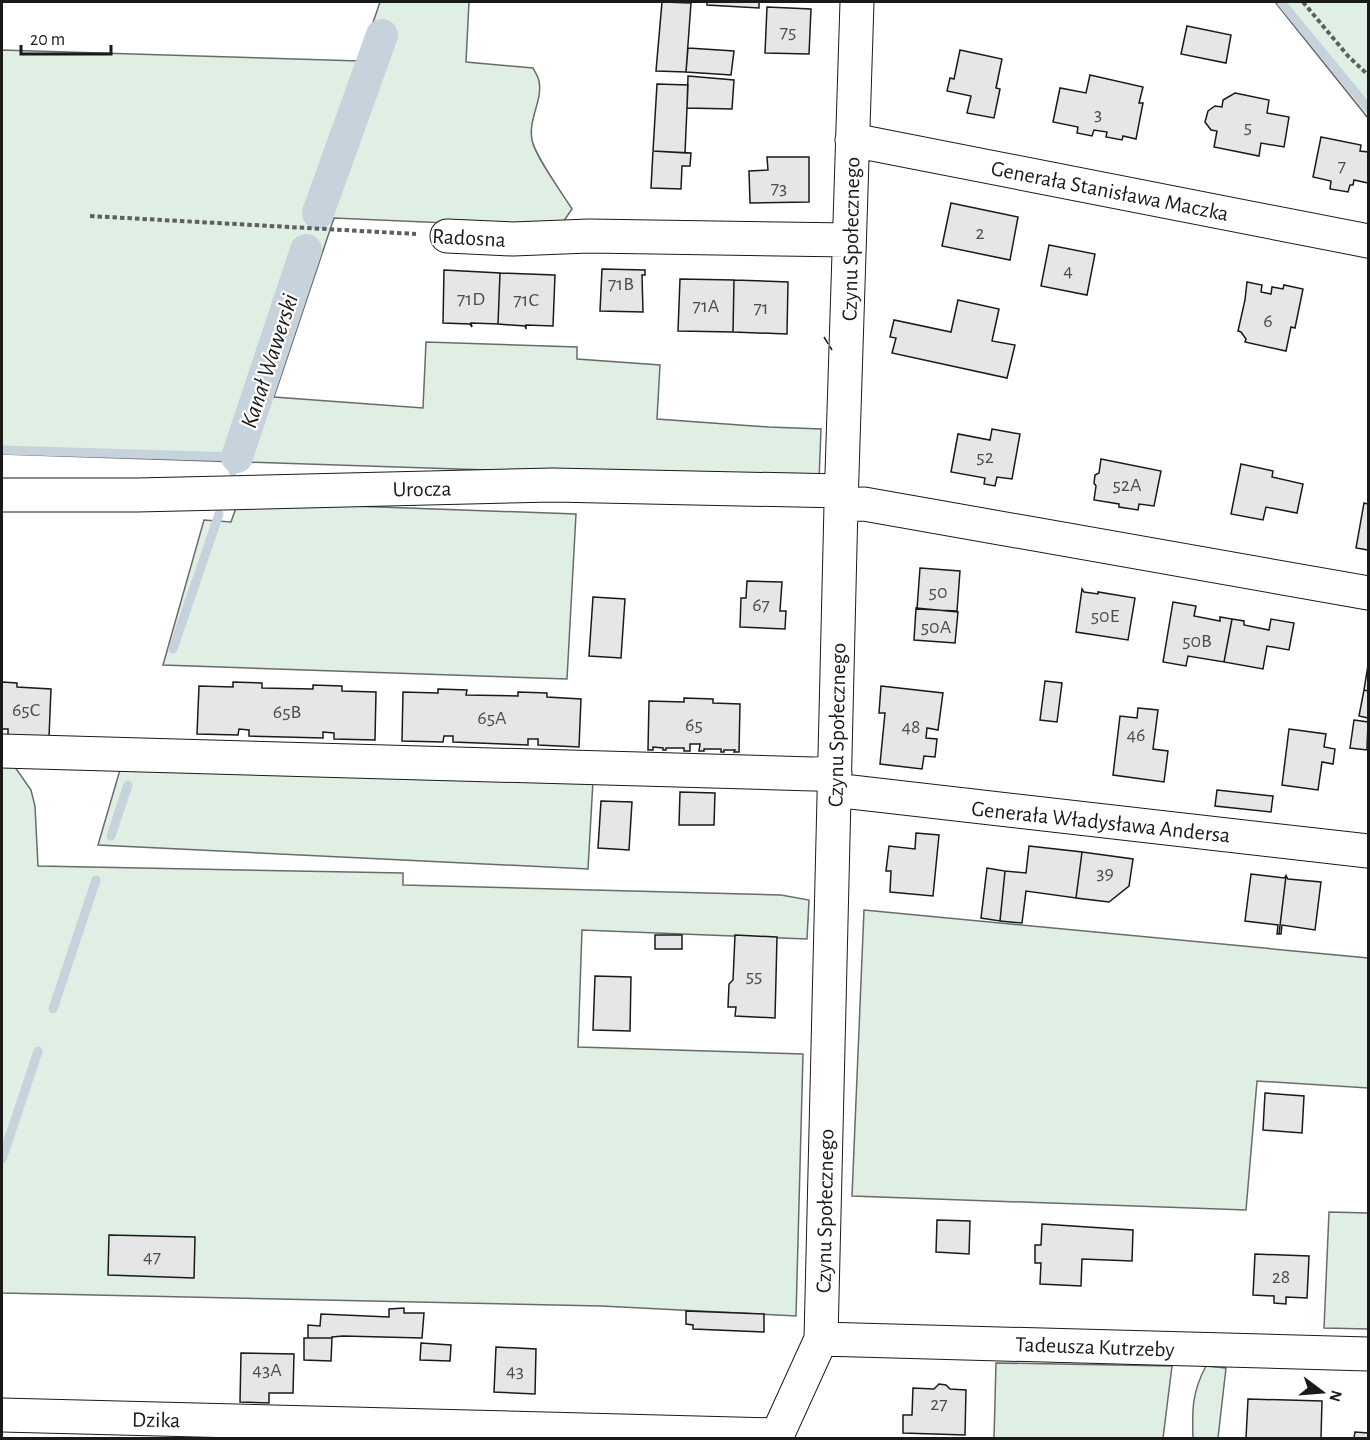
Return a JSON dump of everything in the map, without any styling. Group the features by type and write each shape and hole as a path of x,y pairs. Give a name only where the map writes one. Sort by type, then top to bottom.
{"street":[{"name":"Czynu Społecznego","path":"777,1437 821,1338 841,498 856,2"},
{"name":"Generała Stanisława Maczka","path":"852,140 1368,241"},
{"name":"Radosna","path":"447,236 513,239 588,236 849,240"},
{"name":"Urocza","path":"2,495 137,495 553,485 841,498 864,504 1368,593"},
{"name":"Generała Władysława Andersa","path":"2,751 777,773 1368,851"},
{"name":"Tadeusza Kutrzeby","path":"821,1338 1368,1354"},
{"name":"Dzika","path":"2,1415 777,1437"}],"path":[{"path":"1303,2 1348,56 1368,75"},
{"name":"Radosna","path":"90,216 447,236"}],"green space":[{"path":"380,2 469,2 466,62 533,68 539,79 540,88 532,125 532,140 543,165 572,209 559,228 334,218 274,397 423,408 426,342 577,347 577,359 660,365 657,419 821,429 819,481 2,454 2,50 360,61"},
{"path":"1275,2 1368,2 1368,118"},
{"path":"238,502 576,514 567,679 163,665 204,520 231,522"},
{"path":"2,760 10,760 31,790 35,806 38,866 403,873 403,885 781,895 809,900 807,939 582,930 578,1047 803,1054 796,1316 601,1306 2,1293"},
{"path":"122,763 593,781 588,869 98,845"},
{"path":"864,910 1368,958 1368,1088 1257,1081 1246,1210 852,1196"},
{"path":"1329,1212 1368,1213 1368,1329 1324,1328"},
{"path":"996,1363 1172,1366 1163,1438 994,1438"},
{"path":"1206,1366 1226,1368 1218,1438 1193,1438 1194,1401"}],"building":[{"path":"662,2 691,3 686,72 656,71"},
{"path":"707,2 759,2 759,8 707,5"},
{"path":"767,7 811,9 809,54 765,53"},
{"path":"1187,26 1231,35 1226,63 1181,54"},
{"path":"688,48 734,51 731,75 686,72"},
{"path":"960,50 1002,59 996,88 1000,89 994,118 967,113 971,96 947,91 950,78 954,79"},
{"path":"1090,75 1143,87 1139,103 1143,103 1136,139 1123,136 1122,140 1106,137 1107,132 1094,130 1092,136 1077,133 1078,127 1053,122 1060,88 1086,93"},
{"path":"688,76 734,80 732,109 687,108"},
{"path":"657,84 688,85 685,153 653,151"},
{"path":"1235,93 1269,100 1267,113 1289,117 1284,147 1261,143 1259,156 1214,147 1217,131 1211,130 1205,122 1208,111 1215,106 1222,107 1223,100"},
{"path":"1321,137 1361,145 1360,151 1368,152 1368,183 1354,180 1348,192 1330,189 1331,181 1313,177"},
{"path":"653,151 691,153 690,166 682,166 681,189 651,188"},
{"path":"767,157 809,157 809,202 750,203 749,171 768,170"},
{"path":"951,203 1018,217 1010,260 942,246"},
{"path":"1049,245 1095,254 1087,295 1041,286"},
{"path":"602,269 645,270 645,275 642,275 643,312 600,311"},
{"path":"444,270 500,273 498,324 471,323 472,327 470,324 443,323"},
{"path":"500,273 555,275 553,326 526,325 526,329 525,326 498,324"},
{"path":"680,279 734,280 733,332 678,331"},
{"path":"734,280 788,282 787,334 733,332"},
{"path":"1247,282 1262,285 1261,292 1271,294 1272,287 1283,289 1284,285 1303,289 1295,328 1291,327 1286,351 1245,342 1246,339 1238,331"},
{"path":"958,300 999,309 992,341 1015,345 1007,378 892,353 896,338 890,337 894,320 951,332"},
{"path":"992,429 1020,434 1012,479 997,477 995,486 984,484 985,478 951,472 958,434 990,440"},
{"path":"1101,459 1161,471 1154,506 1139,504 1138,510 1094,500 1095,475 1099,473"},
{"path":"1241,464 1273,471 1272,477 1303,484 1297,513 1266,507 1263,520 1231,514"},
{"path":"1364,503 1368,504 1368,550 1356,548"},
{"path":"920,568 960,571 957,611 917,609"},
{"path":"747,581 782,582 780,611 786,611 785,629 740,627 741,598 746,598"},
{"path":"1082,589 1084,592 1135,598 1128,640 1076,632"},
{"path":"593,597 625,599 621,658 589,656"},
{"path":"1173,602 1196,606 1194,616 1220,621 1220,617 1232,619 1224,662 1188,656 1186,666 1163,662"},
{"path":"916,608 958,612 955,643 914,640"},
{"path":"1232,619 1244,621 1244,625 1269,630 1271,619 1294,623 1289,650 1267,646 1263,669 1224,662"},
{"path":"1368,665 1368,691 1364,690"},
{"path":"1045,681 1062,683 1057,722 1040,720"},
{"path":"2,682 17,683 17,687 51,689 49,737 8,735 8,729 2,729"},
{"path":"233,682 262,683 262,688 313,689 313,685 342,686 342,691 376,692 375,740 334,739 334,733 323,732 323,738 249,736 249,730 239,729 238,735 197,734 199,686 233,687"},
{"path":"881,686 943,693 938,730 927,728 926,738 937,739 935,757 924,756 922,769 880,764 885,713 879,713"},
{"path":"438,689 467,690 466,695 518,696 518,692 547,693 547,697 581,699 579,747 538,745 538,739 528,739 528,745 453,742 453,736 444,736 443,742 402,741 403,692 438,693"},
{"path":"1364,690 1368,691 1368,718 1359,716"},
{"path":"684,698 713,699 713,703 740,704 739,752 724,750 721,752 721,749 699,751 700,744 690,744 690,751 684,751 684,748 663,750 663,748 653,747 653,750 648,750 649,701 684,702"},
{"path":"1138,708 1158,710 1153,749 1168,751 1164,782 1113,775 1120,716 1137,718"},
{"path":"1354,720 1368,722 1367,750 1350,748"},
{"path":"1289,729 1326,734 1324,747 1335,749 1333,764 1322,762 1318,790 1282,785"},
{"path":"1217,790 1273,796 1271,812 1215,806"},
{"path":"680,792 715,793 714,825 679,825"},
{"path":"601,801 632,802 629,850 598,848"},
{"path":"916,833 939,835 933,896 890,892 891,871 886,871 889,846 915,849"},
{"path":"1029,846 1082,852 1076,898 1026,891 1022,923 1000,921 1005,871 1026,873"},
{"path":"1082,852 1133,859 1129,886 1109,902 1076,898"},
{"path":"987,868 1005,871 1000,921 981,918"},
{"path":"1251,874 1284,878 1286,876 1279,934 1277,934 1278,925 1245,921"},
{"path":"1286,876 1288,879 1321,882 1315,930 1282,925 1281,934 1279,934"},
{"path":"655,935 682,935 682,949 655,949"},
{"path":"735,935 777,937 775,1018 735,1016 736,1007 728,1007 729,984 733,980"},
{"path":"595,976 631,977 630,1031 593,1030"},
{"path":"1265,1093 1304,1096 1302,1133 1263,1130"},
{"path":"937,1220 970,1221 969,1254 936,1252"},
{"path":"1042,1224 1133,1230 1132,1261 1082,1259 1081,1286 1040,1284 1041,1263 1035,1263 1035,1245 1041,1245"},
{"path":"109,1235 195,1237 194,1278 108,1275"},
{"path":"1255,1254 1309,1256 1307,1298 1286,1297 1286,1304 1274,1303 1274,1296 1253,1295"},
{"path":"404,1308 404,1313 424,1313 422,1338 343,1336 308,1338 308,1325 320,1326 321,1314 389,1317 389,1309"},
{"path":"686,1311 764,1314 764,1332 693,1329 693,1325 686,1324"},
{"path":"304,1338 332,1338 331,1361 304,1360"},
{"path":"421,1343 451,1345 450,1361 420,1360"},
{"path":"496,1347 536,1349 535,1394 494,1392"},
{"path":"241,1353 294,1354 293,1393 269,1393 269,1403 240,1402"},
{"path":"939,1384 946,1385 950,1389 966,1390 965,1435 903,1433 903,1415 912,1415 913,1388 934,1389"},
{"path":"1248,1399 1322,1401 1321,1438 1246,1438"},
{"path":"1355,1432 1368,1433 1368,1438 1354,1438"}],"waterway":[{"path":"1281,2 1368,108"},
{"name":"Kanał Wawerski","path":"318,213 382,35"},
{"name":"Kanał Wawerski","path":"237,457 306,250"},
{"path":"2,450 237,457 233,471"},
{"name":"Kanał Wawerski","path":"173,649 219,514"},
{"name":"Kanał Wawerski","path":"111,836 128,785"},
{"name":"Kanał Wawerski","path":"53,1009 96,880"},
{"name":"Kanał Wawerski","path":"2,1159 38,1051"}],"fence":[{"path":"824,337 832,350"}]}
